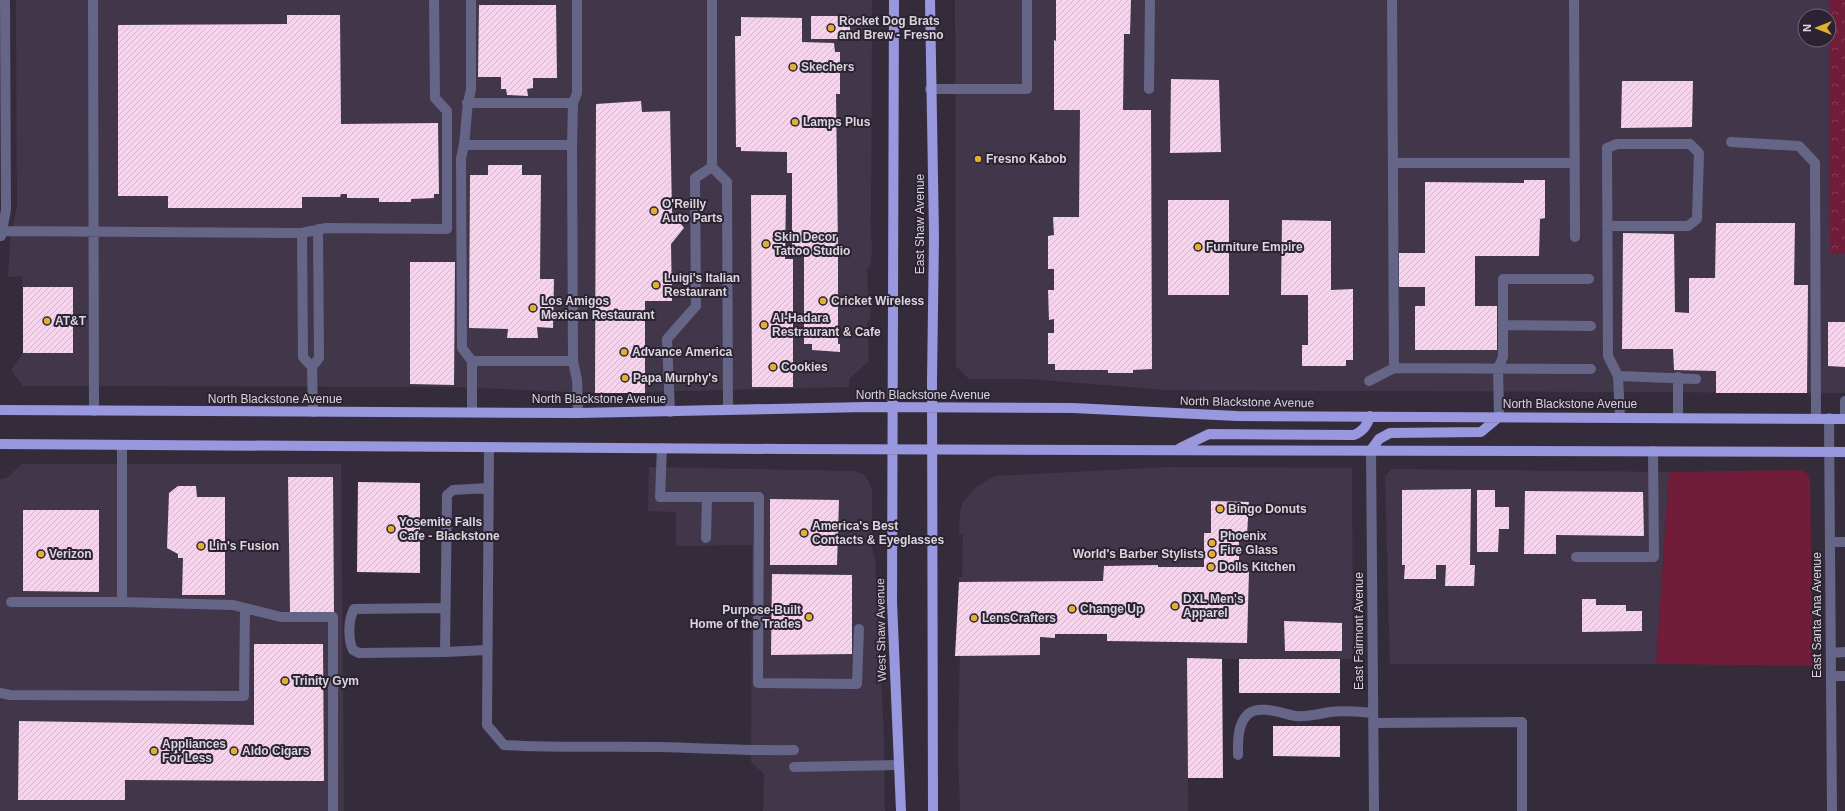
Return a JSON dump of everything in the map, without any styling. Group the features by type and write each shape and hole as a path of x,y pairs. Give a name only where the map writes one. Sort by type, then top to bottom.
{"main road":[{"path":"892,448 894,0"},
{"name":"East Shaw Avenue","path":"930,0 930,89 934,236 932,448"},
{"name":"North Blackstone Avenue","path":"0,410 578,413 893,407 1073,408 1237,416 1845,419"},
{"path":"1178,449 1209,434 1354,435 1362,431 1368,424 1370,416"},
{"path":"1371,450 1379,439 1390,433 1481,432 1499,417"},
{"path":"0,444 1845,452"},
{"name":"West Shaw Avenue","path":"892,448 892,642 901,811"},
{"path":"932,448 933,811"}],"street":[{"path":"5,0 3,48 6,210 1,234 93,232 302,233 318,229 447,229 447,111 435,98 434,0"},
{"path":"93,0 94,411"},
{"path":"471,0 471,90 467,103 465,145 461,158 462,348 472,361 472,412"},
{"path":"577,0 577,93 573,103 572,145 572,361 577,380 578,413"},
{"path":"712,0 712,167 727,182 728,410"},
{"path":"930,89 1027,89 1027,0"},
{"path":"1149,89 1150,0"},
{"path":"1392,0 1394,368"},
{"path":"1574,0 1575,237"},
{"path":"467,103 573,103"},
{"path":"1731,142 1799,146 1815,163 1816,418"},
{"path":"1607,226 1688,226 1697,219 1699,153 1690,144 1617,144 1607,148 1607,226 1608,356 1618,376 1620,418"},
{"path":"465,145 572,145"},
{"path":"1393,163 1574,163"},
{"path":"670,412 667,339 696,306 696,178 712,167"},
{"path":"313,412 312,367 319,358 318,229"},
{"path":"302,233 303,357 312,367"},
{"path":"1499,417 1498,368 1503,357 1503,279 1589,279"},
{"path":"1503,325 1591,326"},
{"path":"472,361 572,361"},
{"path":"1370,381 1394,368 1591,369"},
{"path":"1618,376 1678,377 1696,379"},
{"path":"1678,377 1678,418"},
{"path":"1845,401 1845,419"},
{"name":"East Santa Ana Avenue","path":"1829,418 1832,811"},
{"path":"122,445 122,602"},
{"path":"489,447 487,725 504,745 538,747 660,747 753,751 794,750"},
{"path":"662,448 660,497 759,497 758,682 858,684 859,629"},
{"name":"East Fairmont Avenue","path":"1371,450 1374,811"},
{"path":"1576,557 1654,557 1653,451"},
{"path":"445,652 447,495 453,490 488,488"},
{"path":"706,538 707,497"},
{"path":"1830,542 1845,542"},
{"path":"10,602 122,602 233,605 281,617 333,617 333,811"},
{"path":"445,608 354,609 351,615 350,645 353,650 360,652 445,652 487,650"},
{"path":"0,693 10,695 244,696 245,609"},
{"path":"1831,652 1845,652"},
{"path":"1831,676 1845,676"},
{"path":"1238,755 1238,735 1242,721 1256,710 1266,710 1298,716 1313,716 1330,712 1373,718 1522,722 1522,811"},
{"path":"794,767 899,765"}],"shaded area":[{"path":"16,0 872,0 870,219 872,249 870,266 867,269 868,292 871,295 870,319 867,322 869,361 849,379 849,387 595,393 457,387 23,386 11,370 23,353 22,276 8,277 10,241 17,205"},
{"path":"955,0 1829,0 1829,8 1797,8 1797,48 1829,48 1830,253 1845,254 1845,393 1167,390 1029,379 969,379 956,366"},
{"path":"22,464 341,464 344,811 0,811 0,479 7,478"},
{"path":"649,467 854,471 863,474 868,480 872,490 872,548 875,559 884,737 885,811 763,811 764,774 751,762 752,545 676,546 676,512 648,511"},
{"path":"1168,467 1352,468 1353,659 1187,659 1188,811 960,811 958,751 960,646 958,645 959,577 962,577 963,534 959,534 960,512 963,502 976,487 995,476"},
{"path":"1392,469 1669,472 1656,664 1390,664 1385,476"}],"green space":[{"path":"1829,0 1845,0 1845,254 1830,253 1829,48 1837,48 1837,8 1829,8"},
{"path":"1800,470 1807,473 1810,480 1813,666 1656,664 1669,472"}],"building":[{"path":"1056,0 1131,0 1130,34 1124,34 1123,110 1151,110 1152,369 1133,370 1133,373 1108,373 1108,370 1055,370 1055,364 1048,364 1048,333 1054,333 1054,319 1049,320 1048,290 1054,290 1054,269 1048,269 1048,236 1054,235 1053,217 1079,217 1080,110 1054,110 1054,40 1056,41"},
{"path":"479,5 556,5 557,78 533,78 533,88 527,89 528,96 507,95 506,89 501,89 501,77 478,77"},
{"path":"287,15 340,15 341,124 438,123 439,194 434,194 434,198 411,199 411,202 379,202 379,198 347,198 347,194 341,194 340,197 302,197 302,208 168,208 168,196 118,196 118,25 287,24"},
{"path":"811,16 850,16 850,39 811,39"},
{"path":"741,17 802,18 802,42 834,43 835,52 840,52 840,94 836,94 838,249 835,249 835,255 838,255 838,344 840,344 840,352 812,350 812,344 804,344 804,255 792,255 792,173 787,173 787,152 741,151 741,147 736,147 735,36 741,36"},
{"path":"1171,79 1219,80 1221,152 1170,153"},
{"path":"1622,81 1693,81 1692,127 1621,128"},
{"path":"641,101 642,112 670,111 672,212 684,228 671,244 672,301 645,301 645,393 595,393 596,104"},
{"path":"488,165 522,165 522,175 541,175 540,279 554,279 553,328 537,327 538,338 507,338 508,329 469,328 470,175 488,175"},
{"path":"1524,180 1545,180 1545,218 1540,219 1539,256 1475,256 1475,306 1497,306 1497,350 1415,350 1415,306 1425,306 1425,287 1399,287 1399,253 1425,253 1425,182 1524,183"},
{"path":"751,195 786,195 785,259 793,259 793,387 752,387"},
{"name":"Furniture Empire","path":"1168,200 1229,200 1229,295 1168,295"},
{"path":"1282,220 1331,221 1331,290 1353,289 1353,360 1346,360 1346,366 1302,366 1302,345 1308,345 1308,295 1281,295"},
{"path":"1716,223 1795,223 1794,285 1808,285 1807,393 1716,393 1716,371 1674,370 1673,349 1622,349 1623,233 1674,234 1675,312 1689,313 1689,278 1715,278"},
{"path":"410,262 455,262 454,385 410,384"},
{"path":"23,287 73,287 73,353 23,353"},
{"path":"1828,322 1845,322 1845,367 1828,366"},
{"path":"288,477 333,477 334,612 290,613"},
{"path":"358,482 420,483 420,573 357,572"},
{"path":"178,486 196,486 197,497 225,497 225,595 182,595 183,558 178,558 178,554 167,548 169,493"},
{"path":"1471,489 1470,565 1475,565 1474,586 1445,586 1446,565 1436,565 1436,579 1404,579 1405,565 1402,565 1402,490"},
{"path":"1477,490 1495,490 1495,507 1509,507 1509,529 1499,529 1498,552 1477,552"},
{"path":"1525,491 1643,492 1644,536 1556,535 1556,554 1524,554"},
{"name":"America's Best Contacts & Eyeglasses","path":"770,499 839,500 837,565 770,565"},
{"path":"1211,501 1249,502 1247,535 1239,535 1239,571 1249,571 1247,643 1107,641 1107,634 1055,634 1055,638 1040,637 1040,655 955,656 959,582 1103,581 1104,566 1158,565 1158,567 1204,567 1204,533 1211,533"},
{"path":"23,510 99,510 99,592 23,591"},
{"path":"772,574 852,575 852,654 771,655"},
{"path":"1582,599 1596,599 1596,605 1626,605 1626,611 1642,611 1642,631 1582,632"},
{"path":"1284,621 1342,623 1342,651 1285,651"},
{"path":"254,644 323,644 324,781 125,780 125,800 18,800 19,721 254,725"},
{"path":"1187,658 1222,659 1223,778 1188,778"},
{"path":"1239,659 1340,659 1340,693 1239,693"},
{"path":"1273,726 1340,726 1340,757 1273,756"}],"place":[{"name":"Rocket Dog Brats and Brew - Fresno","path":"831,28"},
{"name":"Skechers","path":"793,67"},
{"name":"Lamps Plus","path":"795,122"},
{"name":"Fresno Kabob","path":"978,159"},
{"name":"O'Reilly Auto Parts","path":"654,211"},
{"name":"Skin Decor Tattoo Studio","path":"766,244"},
{"name":"Furniture Empire","path":"1198,247"},
{"name":"Luigi's Italian Restaurant","path":"656,285"},
{"name":"Cricket Wireless","path":"823,301"},
{"name":"Los Amigos Mexican Restaurant","path":"533,308"},
{"name":"AT&T","path":"47,321"},
{"name":"Al-Hadara Restraurant & Cafe","path":"764,325"},
{"name":"Advance America","path":"624,352"},
{"name":"Cookies","path":"773,367"},
{"name":"Papa Murphy's","path":"625,378"},
{"name":"Bingo Donuts","path":"1220,509"},
{"name":"Yosemite Falls Cafe - Blackstone","path":"391,529"},
{"name":"America's Best Contacts & Eyeglasses","path":"804,533"},
{"name":"Phoenix Fire Glass","path":"1212,543"},
{"name":"Lin's Fusion","path":"201,546"},
{"name":"Verizon","path":"41,554"},
{"name":"World's Barber Stylists","path":"1212,554"},
{"name":"Dolls Kitchen","path":"1211,567"},
{"name":"DXL Men's Apparel","path":"1175,606"},
{"name":"Change Up","path":"1072,609"},
{"name":"Purpose-Built Home of the Trades","path":"809,617"},
{"name":"LensCrafters","path":"974,618"},
{"name":"Trinity Gym","path":"285,681"},
{"name":"Appliances For Less","path":"154,751"},
{"name":"Aldo Cigars","path":"234,751"}]}
